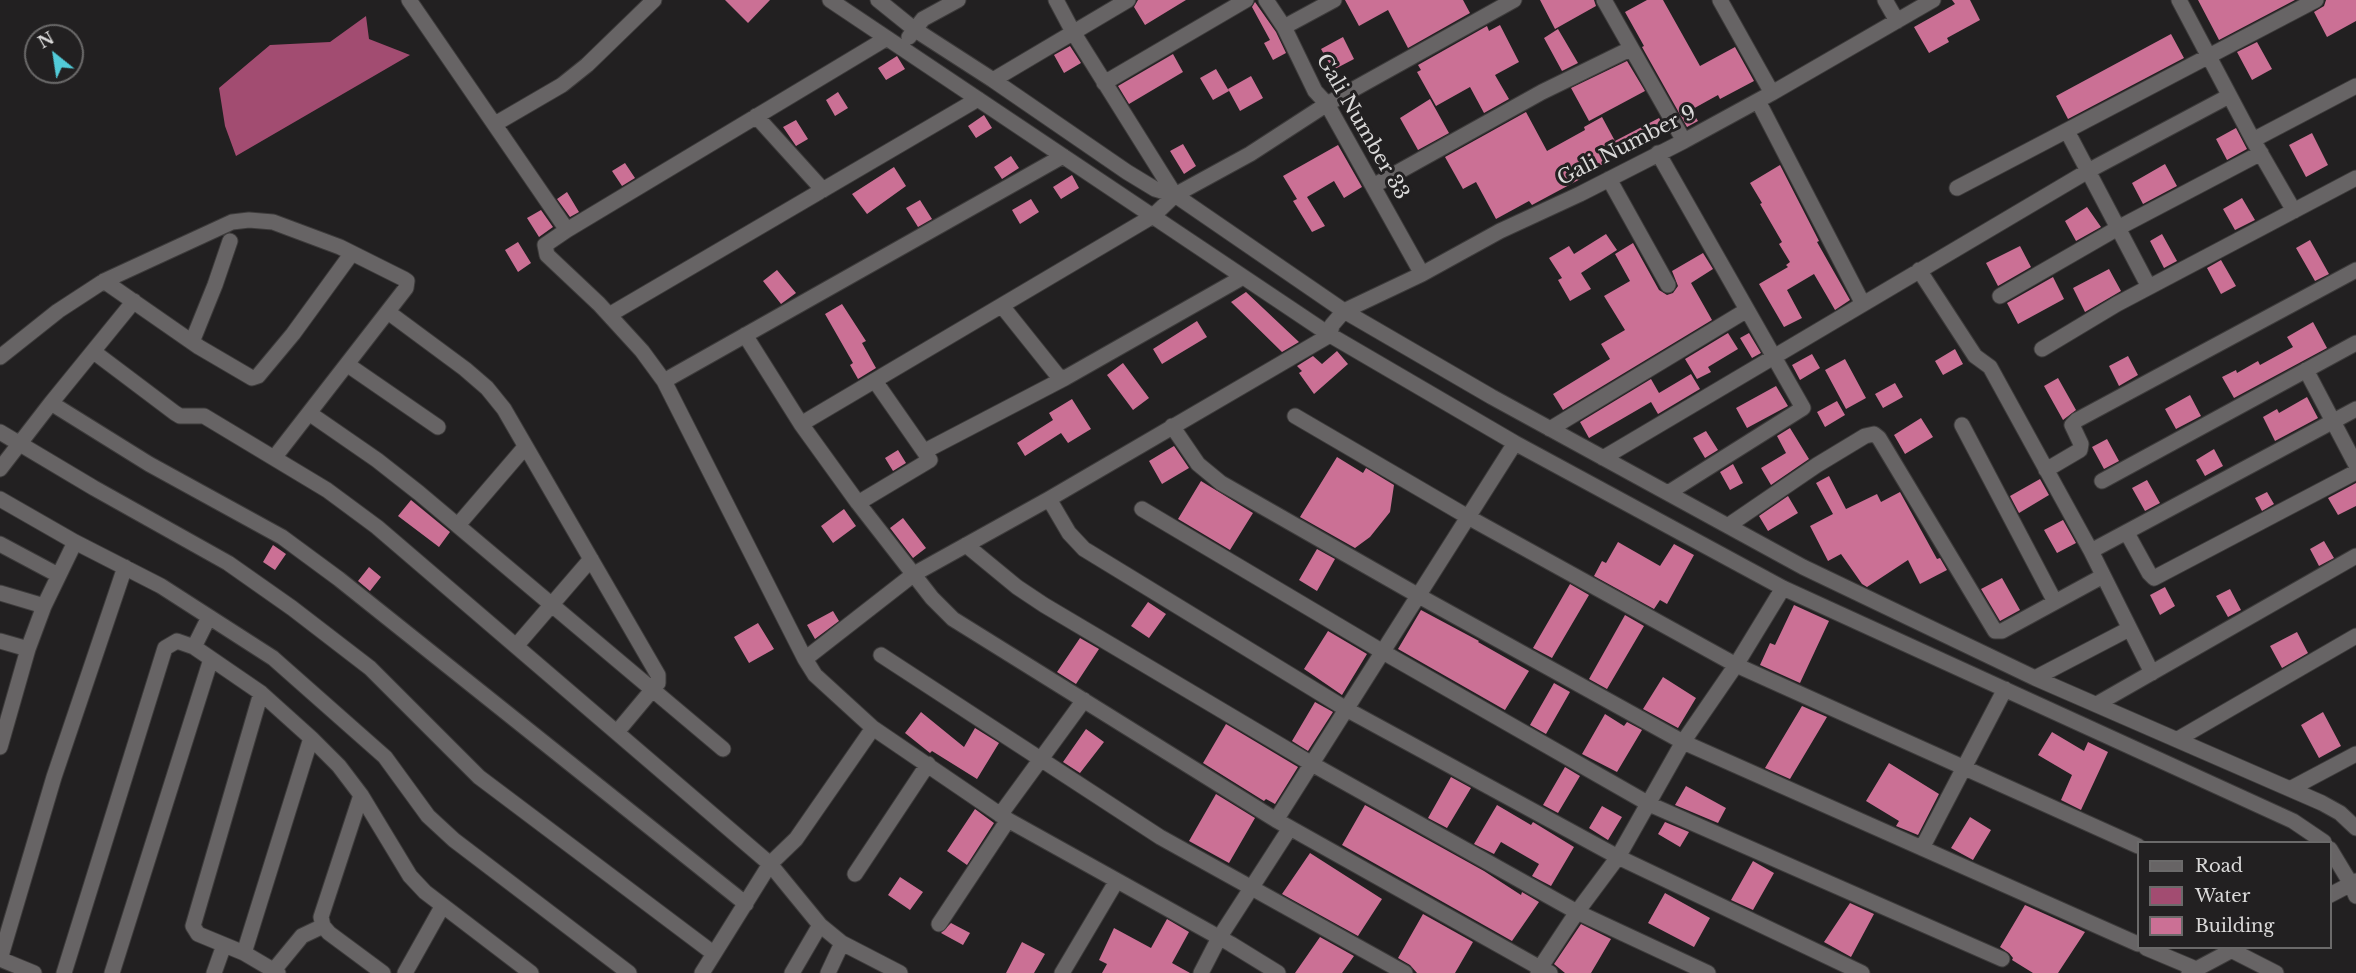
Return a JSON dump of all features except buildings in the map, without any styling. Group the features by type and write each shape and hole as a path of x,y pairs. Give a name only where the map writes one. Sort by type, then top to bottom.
{"street":[{"path":"409,0 567,230"},
{"path":"495,124 562,85 587,65 654,0"},
{"path":"830,0 886,38"},
{"path":"878,0 908,38 978,99 1041,125 1074,151 1155,189 1175,195"},
{"path":"908,38 928,16 958,0"},
{"path":"1056,0 1072,32 1175,195 1335,322 1515,443 1783,588 2293,821 2321,841"},
{"path":"993,80 1128,0"},
{"path":"1104,83 1246,0"},
{"name":"Gali Number 33","path":"1266,0 1284,27 1315,91 1327,104 1422,274"},
{"path":"1284,27 1334,0"},
{"path":"801,424 1153,216 1175,195 1250,154 1327,104 1514,0"},
{"path":"1604,0 1684,141"},
{"path":"1720,0 1772,93"},
{"path":"1885,0 1897,21"},
{"name":"Gali Number 9","path":"806,659 914,574 1172,426 1335,322 1500,231 1684,141 1933,0"},
{"path":"2180,0 2229,96 2294,211"},
{"path":"1957,188 2316,0"},
{"path":"1277,973 1004,818 873,728 815,675 664,381 642,351 544,250 549,241 886,38 908,38 993,80 1041,125 1153,216 1243,277 1550,429 1803,567 2036,678 2290,789 2340,813 2356,828"},
{"path":"1373,186 1542,92 1630,49"},
{"path":"2001,296 2356,86"},
{"path":"1603,458 2088,171 2229,96"},
{"path":"609,315 978,99"},
{"path":"1758,100 1863,304"},
{"path":"756,116 823,190"},
{"path":"2067,131 2149,287"},
{"path":"664,381 1074,151"},
{"path":"1658,153 1803,408 1668,493"},
{"path":"2042,349 2149,287 2356,178"},
{"path":"1609,179 1668,285"},
{"path":"0,357 58,311 104,281 232,222 249,219 273,222 352,253 407,281 406,288 348,366 274,458"},
{"path":"192,342 230,241"},
{"path":"104,281 192,342 250,377 255,377 318,303 352,253"},
{"path":"1920,270 1975,356 1990,367 2091,551 2152,673"},
{"path":"2046,470 2080,450 2081,444 2072,425 2078,420 2356,270"},
{"path":"926,451 1065,378 1243,277"},
{"path":"0,469 134,301"},
{"path":"1002,306 1058,376 1065,378"},
{"path":"1550,429 1747,310"},
{"path":"388,312 487,388 504,409 658,675 658,683 653,690 617,732"},
{"path":"745,335 801,424 858,503 932,598 953,619 1283,824 1543,972 1577,912 1618,857 1683,742 1736,665 1783,588"},
{"path":"2102,481 2356,343"},
{"path":"94,352 175,413 180,416 204,416 327,490 377,527 772,861 820,925 842,943 900,973"},
{"path":"348,366 438,427"},
{"path":"2306,370 2356,465"},
{"path":"858,503 930,460 926,451 875,381"},
{"path":"51,403 150,464 282,537 339,579 746,904"},
{"path":"2091,551 2356,409"},
{"path":"309,413 377,460 458,525 723,749"},
{"path":"1295,416 1468,517 1736,665 2137,845"},
{"path":"1962,425 2055,602"},
{"path":"1172,426 1198,464 1221,483 1683,742 2137,943"},
{"path":"0,432 228,563 292,608 370,668 479,777 713,953"},
{"path":"1729,525 1817,465 1865,436 1874,434 1879,438 1995,630 2002,631 2103,576"},
{"path":"1201,973 1219,938 1250,888 1312,764 1515,443"},
{"path":"458,525 525,447"},
{"path":"2127,533 2154,578 2356,472"},
{"path":"1050,498 1069,533 1084,549 1346,709 1618,857 1838,968 1862,973"},
{"path":"0,499 75,542 160,586 273,658 333,709 385,758 428,816 454,840 629,973"},
{"path":"1142,509 1383,652 1648,804 2002,959"},
{"path":"0,747 28,649 44,606 75,542"},
{"path":"0,544 58,575"},
{"path":"966,545 1017,587 1044,605 1312,764 1577,912 1708,973"},
{"path":"2097,704 2356,556"},
{"path":"516,646 591,559"},
{"path":"31,973 0,959 54,777 125,567"},
{"path":"0,593 44,606"},
{"path":"194,647 209,617"},
{"path":"2036,678 2129,629"},
{"path":"2178,739 2356,636"},
{"path":"0,640 28,649"},
{"path":"63,973 165,648 177,641 194,647 261,693 310,738 339,766 361,795 410,876 442,908 531,973"},
{"path":"882,655 1160,837 1405,973"},
{"path":"112,973 211,659"},
{"path":"1922,848 2006,689"},
{"path":"261,693 194,921 194,931 244,953 276,972 302,936 323,927"},
{"path":"939,924 1004,818 1084,700"},
{"path":"702,973 772,861 796,839 873,728"},
{"path":"244,953 310,738"},
{"path":"2290,789 2356,753"},
{"path":"855,874 928,764"},
{"path":"361,795 321,917 323,927 383,973"},
{"path":"2332,851 2354,887 2332,895"},
{"path":"1062,973 1116,882"},
{"path":"405,973 442,908"},
{"path":"792,973 820,925"},
{"path":"828,973 842,943"},
{"path":"214,973 224,945"},
{"path":"2148,949 2193,971 2233,949 2276,973"}],"water":[{"path":"366,16 369,39 410,55 236,156 225,126 219,88 270,45 330,42"}]}
